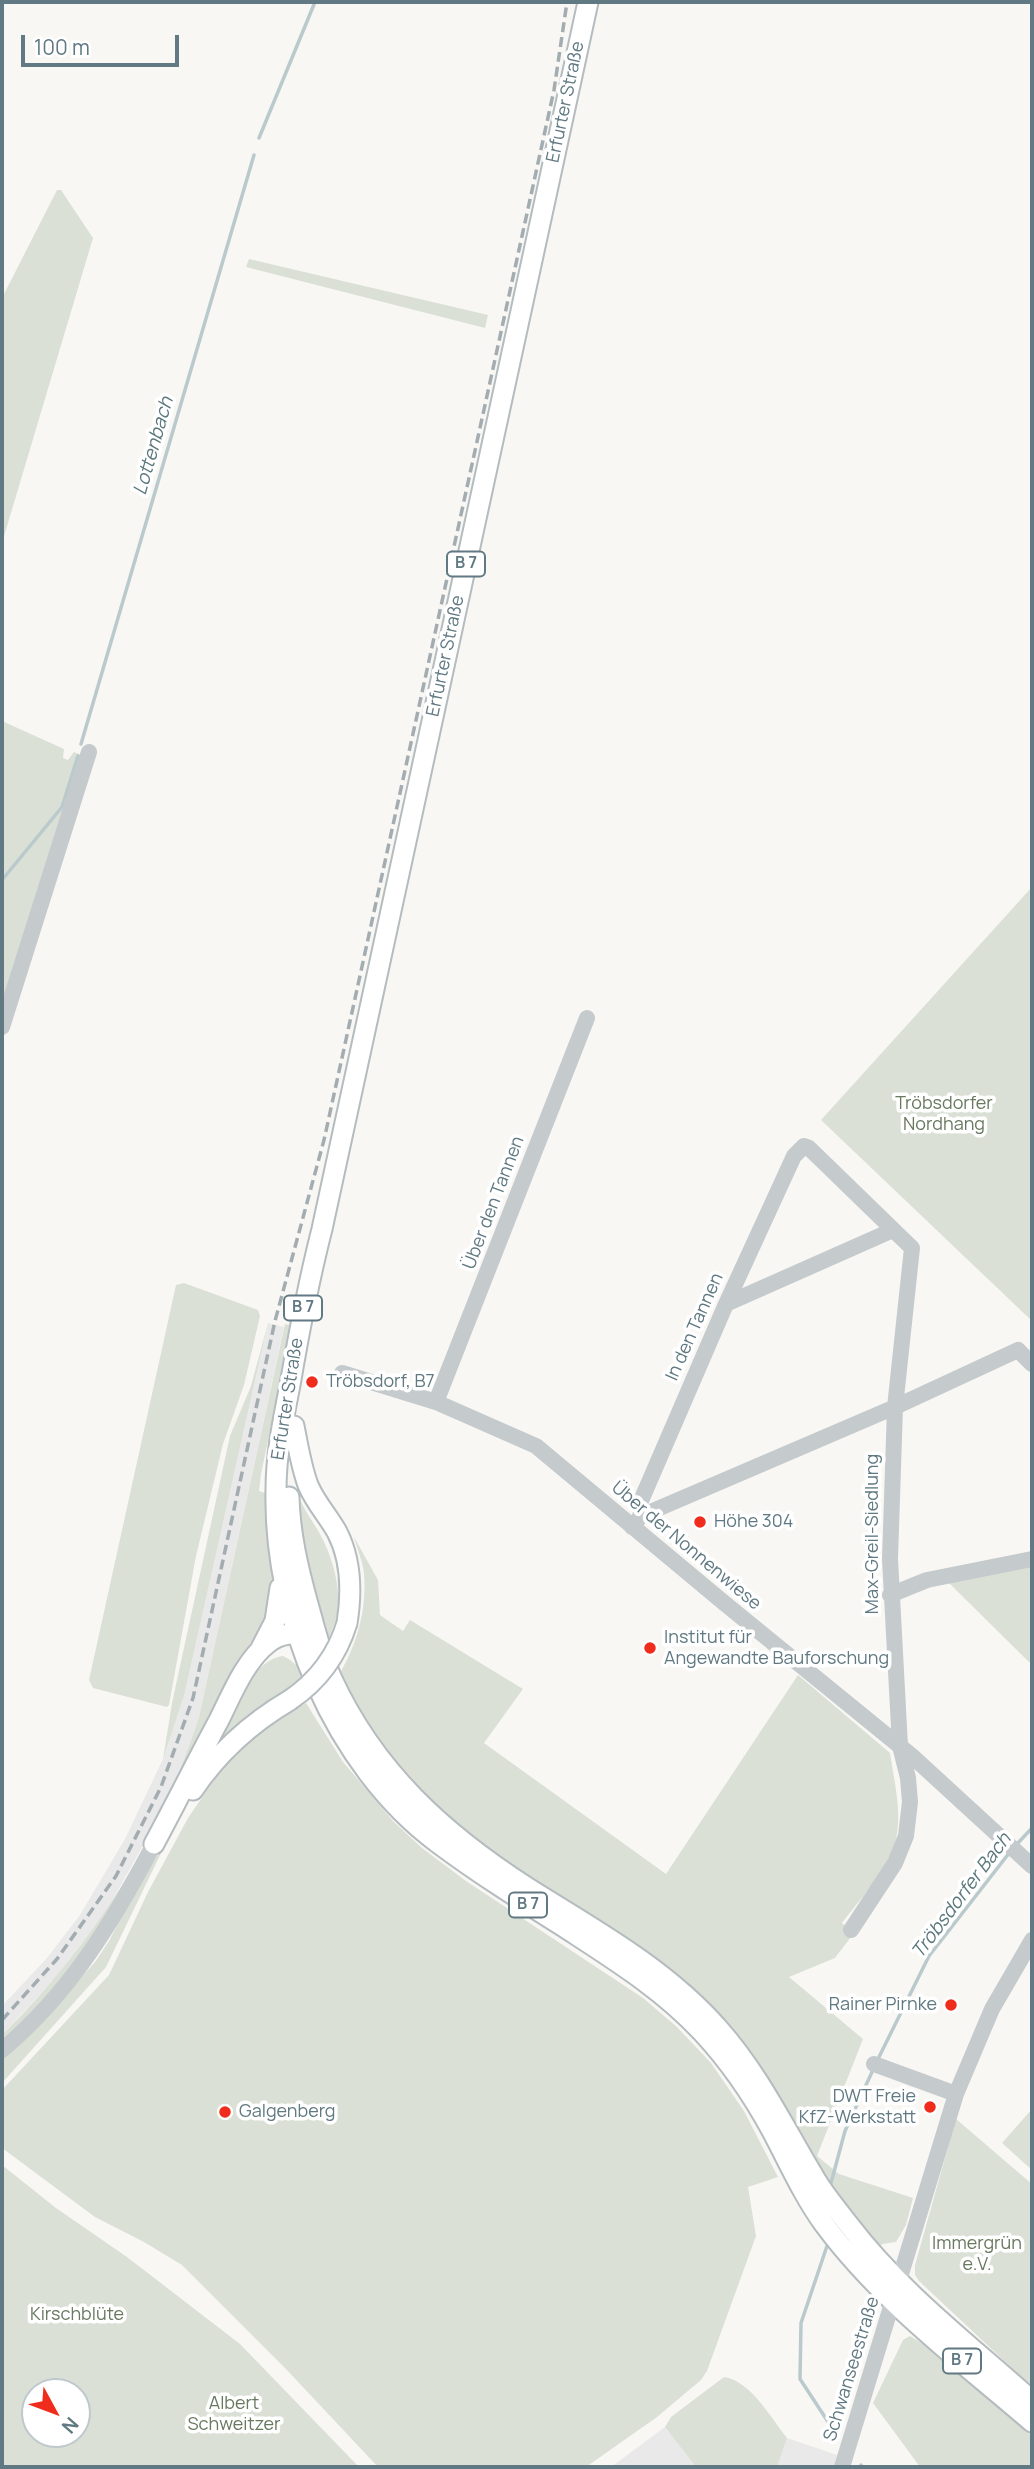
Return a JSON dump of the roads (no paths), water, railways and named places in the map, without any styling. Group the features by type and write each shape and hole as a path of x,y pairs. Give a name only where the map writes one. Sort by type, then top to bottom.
{"main road":[{"name":"Erfurter Straße","path":"281,1572 275,1496 280,1434 303,1306 323,1229 588,2"},
{"name":"Erfurter Straße","path":"294,1426 318,1301 323,1229"},
{"name":"B 7","path":"154,1844 198,1782 228,1747 258,1720 311,1684 331,1659 346,1623 351,1592 350,1571 345,1552 338,1534 308,1484 294,1426"},
{"name":"B 7","path":"294,1426 289,1467 289,1518 295,1553 319,1645 331,1677 387,1770 455,1836 525,1886 656,1970 691,2000 718,2027 764,2088 814,2177 851,2227 900,2281 1032,2401"},
{"name":"B 7","path":"281,1572 297,1634 327,1712 401,1810 434,1840 501,1887 648,1982 702,2031 728,2062 754,2100 795,2179 824,2224 857,2265 893,2301 1032,2422"},
{"path":"154,1844 231,1695 275,1620 281,1572"},
{"path":"251,1664 270,1641 283,1635 307,1635 319,1645"},
{"path":"251,1664 263,1654 273,1650 286,1650 310,1668"}],"street":[{"path":"2,1027 89,752"},
{"name":"Über den Tannen","path":"436,1402 587,1018"},
{"name":"Max-Greil-Siedlung","path":"804,1146 912,1248 895,1406 890,1516 890,1595 900,1746 908,1778 910,1802 906,1836 895,1863 851,1930"},
{"name":"In den Tannen","path":"637,1521 640,1503 726,1304 794,1156 804,1146"},
{"path":"726,1304 893,1230"},
{"path":"637,1521 1018,1350 1032,1364"},
{"name":"Über der Nonnenwiese","path":"342,1373 436,1402 536,1446 637,1521 900,1746 1032,1866"},
{"path":"890,1595 927,1580 1032,1559"},
{"path":"2,2050 55,1998 90,1955 154,1844"},
{"name":"Schwanseestraße","path":"842,2467 956,2094 992,2009 1032,1940"},
{"path":"874,2064 956,2094"}],"waterway":[{"name":"Lottenbach","path":"259,138 315,2"},
{"name":"Lottenbach","path":"81,744 254,155"},
{"name":"Lottenbach","path":"2,880 62,807 78,756"},
{"name":"Tröbsdorfer Bach","path":"1017,1844 1032,1828"},
{"name":"Tröbsdorfer Bach","path":"878,2059 929,1956 1010,1852"},
{"name":"Tröbsdorfer Bach","path":"831,2183 845,2131 872,2072"},
{"name":"Tröbsdorfer Bach","path":"827,2246 801,2323 800,2379 838,2437"}],"railway":[{"path":"2,2020 57,1959 116,1876 161,1787 193,1698 275,1321 324,1140 554,90 567,2"}],"place":[{"name":"Tröbsdorf, B7","path":"312,1382"},
{"name":"Höhe 304","path":"700,1522"},
{"name":"Institut für Angewandte Bauforschung","path":"650,1648"},
{"name":"Rainer Pirnke","path":"951,2005"},
{"name":"DWT Freie KfZ-Werkstatt","path":"930,2107"},
{"name":"Galgenberg","path":"225,2112"}],"park label":[{"name":"Tröbsdorfer Nordhang","path":"944,1114"},
{"name":"Immergrün e.V.","path":"977,2254"},
{"name":"Kirschblüte","path":"77,2315"},
{"name":"Albert Schweitzer","path":"234,2414"}]}
